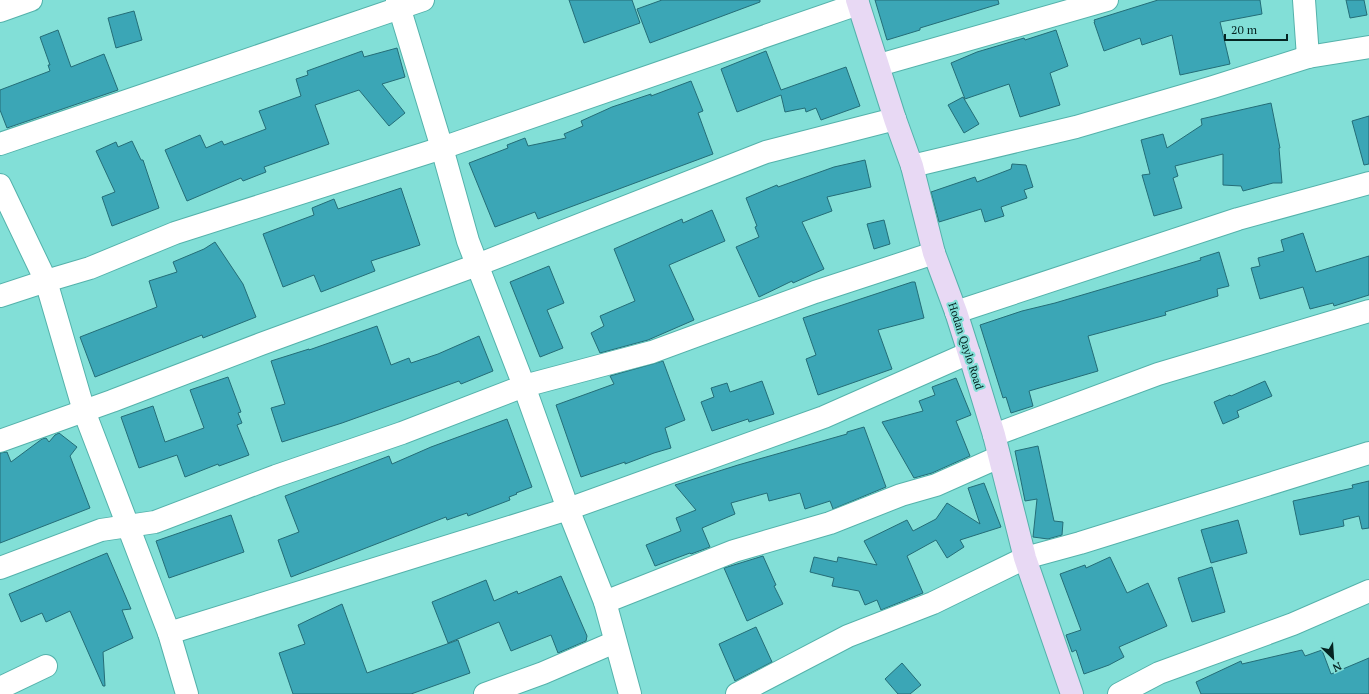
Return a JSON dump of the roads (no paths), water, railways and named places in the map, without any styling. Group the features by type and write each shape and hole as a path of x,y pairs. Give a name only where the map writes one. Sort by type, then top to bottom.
{"street":[{"path":"0,11 32,0"},
{"path":"0,144 398,4 423,0"},
{"path":"879,64 1106,0"},
{"path":"1304,0 1308,57"},
{"path":"0,296 46,280 90,268 174,233 442,148 857,2"},
{"name":"Hodan Qaylo Road","path":"857,2 912,166 934,253 956,312 994,435 1025,558 1072,694"},
{"path":"398,4 442,148 468,241 524,386 568,509 605,602 630,694"},
{"path":"912,166 1076,127 1308,57 1369,47"},
{"path":"0,442 477,265 766,152 895,119"},
{"path":"956,312 1238,219 1369,182"},
{"path":"0,185 46,280 84,411 169,633 187,694"},
{"path":"0,568 101,530 156,522 276,476 402,432 524,386 652,352 815,292 934,253"},
{"path":"994,435 1158,374 1369,311"},
{"path":"169,633 568,509 824,417 969,353"},
{"path":"737,694 848,636 933,603 1025,558 1080,543 1369,453"},
{"path":"605,602 734,551 830,523 901,495 936,485 999,457"},
{"path":"1118,694 1159,673 1293,624 1369,591"},
{"path":"485,694 543,673 615,642"},
{"path":"0,688 46,666"}]}
